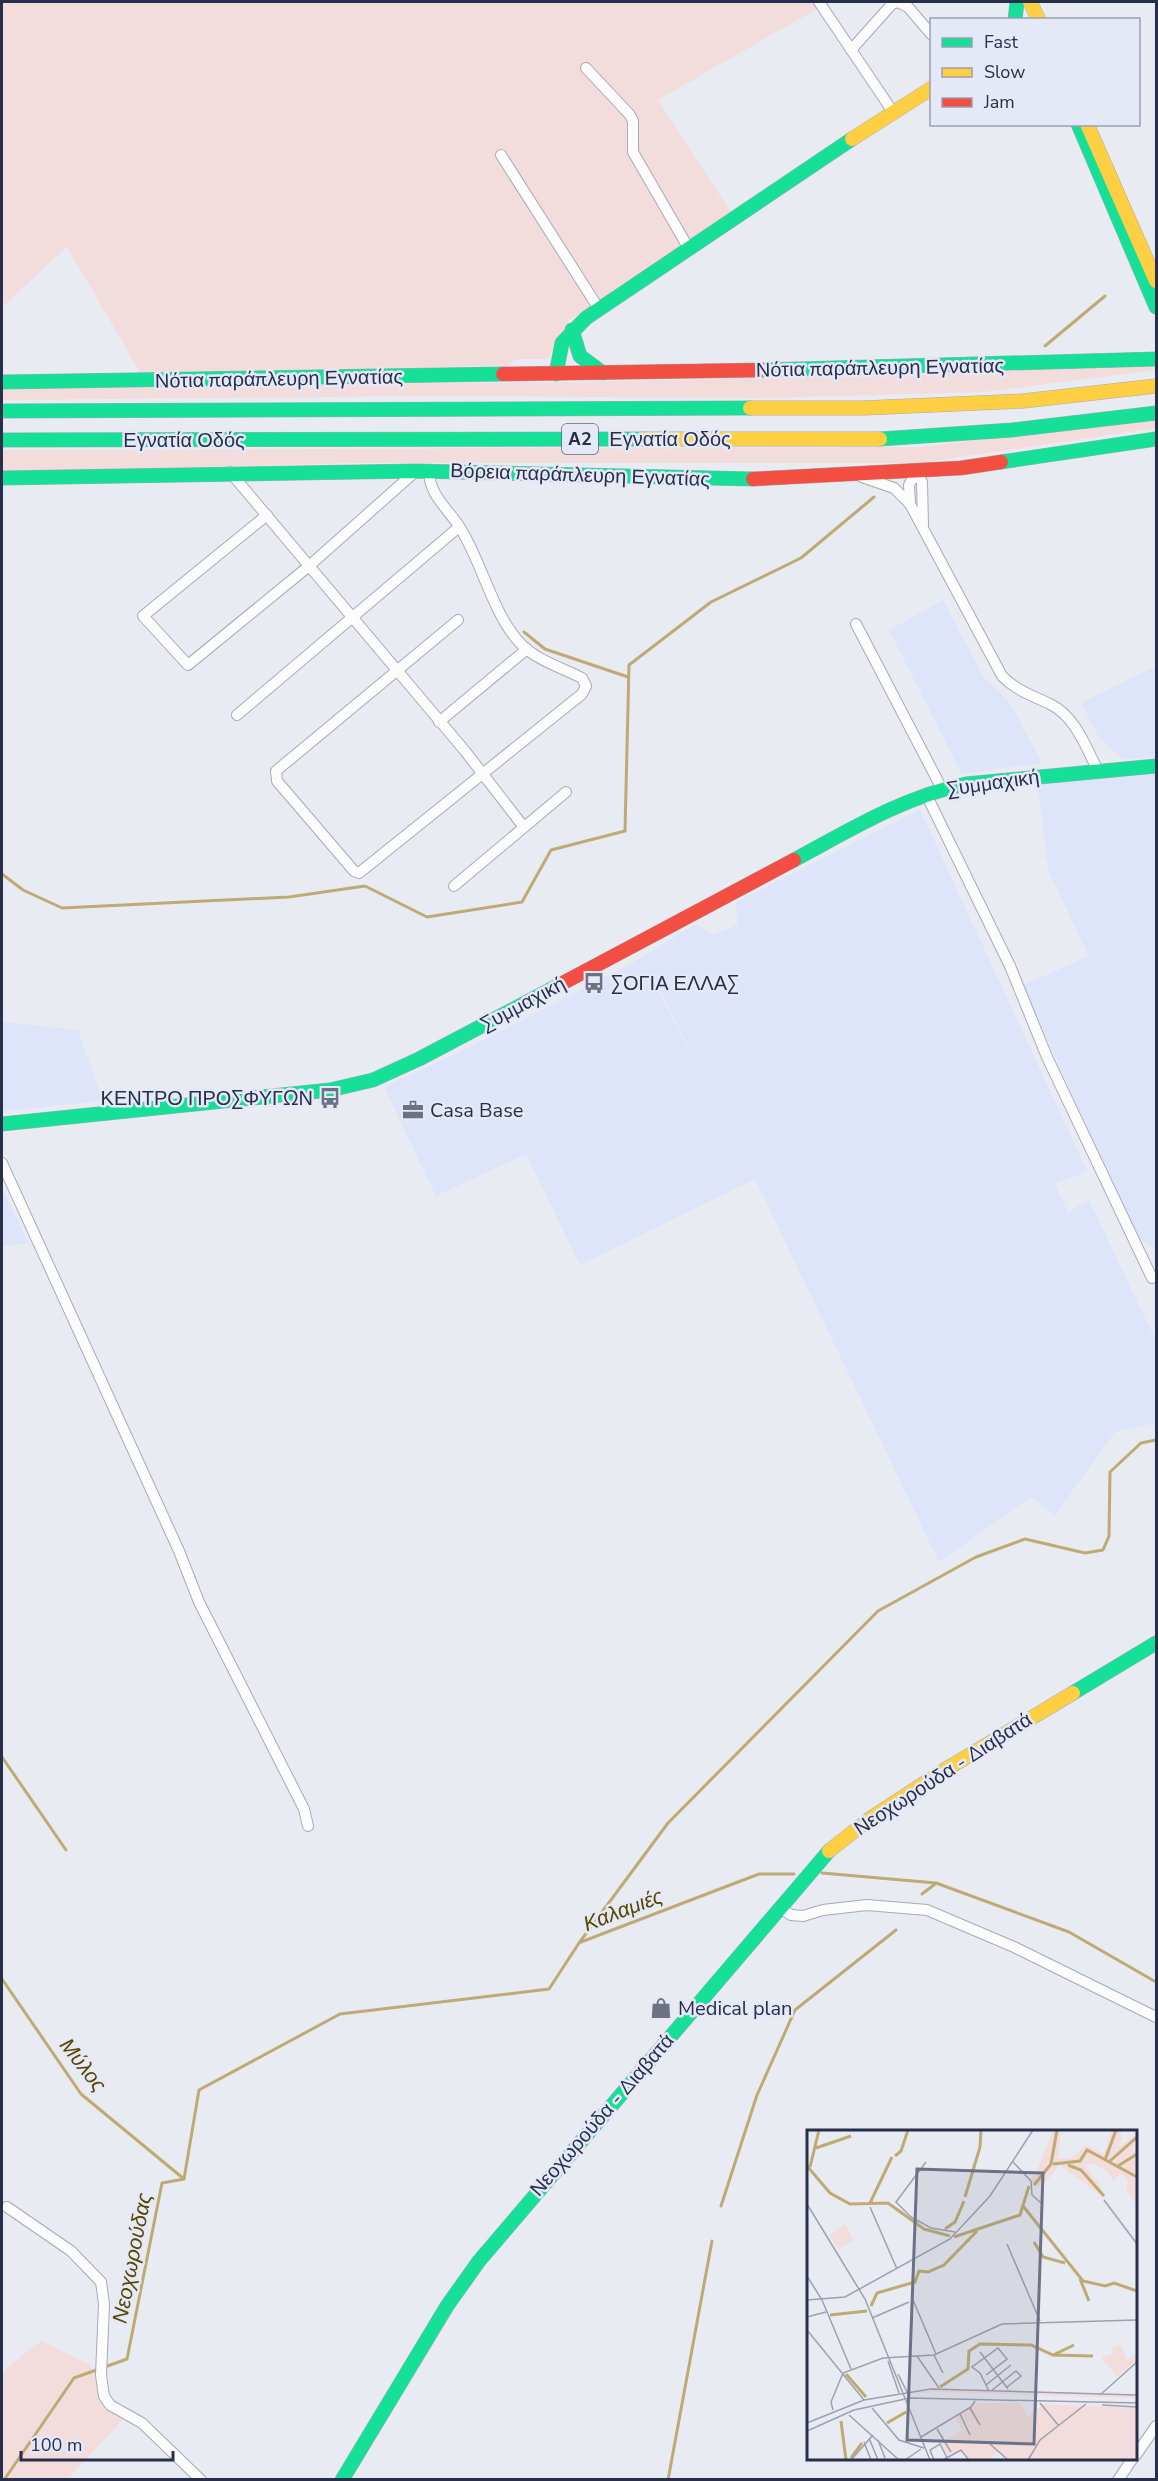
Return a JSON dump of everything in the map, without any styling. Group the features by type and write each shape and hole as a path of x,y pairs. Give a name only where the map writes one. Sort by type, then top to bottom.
{"main road":[{"path":"1015,18 1017,2"},
{"path":"1030,2 1038,18"},
{"path":"556,374 562,343 599,309 892,112 930,89"},
{"path":"1079,126 1156,307"},
{"path":"1088,126 1156,281"},
{"path":"572,333 580,356 604,374"},
{"name":"Νότια παράπλευρη Εγνατίας","path":"2,382 604,374 1042,364 1156,359"},
{"name":"Εγνατία Οδός","path":"2,411 864,408 1023,401 1156,386"},
{"name":"Εγνατία Οδός","path":"2,440 867,439 939,437 1039,428 1156,413"},
{"name":"Βόρεια παράπλευρη Εγνατίας","path":"2,478 230,472 422,471 578,472 643,478 731,479 852,475 916,472 994,464 1156,439"},
{"name":"Συμμαχική","path":"2,1124 330,1090 373,1080 454,1041 895,806 942,789 1017,777 1156,766"},
{"name":"Νεοχωρούδα - Διαβατά","path":"342,2480 447,2306 479,2261 820,1860 868,1820 943,1771 1156,1643"}],"street":[{"path":"819,2 892,112"},
{"path":"851,50 892,4 898,2 908,7 930,32"},
{"path":"586,68 630,115 633,121 633,152 689,249"},
{"path":"501,155 599,309"},
{"path":"267,515 143,616 188,665 422,471 475,551 480,570 516,638 527,649 582,678 586,686 585,690 484,775 359,873 354,871 277,781 276,771 458,620"},
{"path":"230,472 484,775 523,826"},
{"path":"910,504 909,485 916,472"},
{"path":"916,472 922,482 923,526"},
{"path":"852,475 894,488 910,504 958,598 1002,676 1019,691 1050,704 1063,713 1077,731 1098,771"},
{"path":"237,715 459,527"},
{"path":"856,624 942,789"},
{"path":"439,722 527,649"},
{"path":"454,886 566,792"},
{"path":"926,794 1010,966 1047,1057 1152,1278"},
{"path":"2,1163 179,1551 200,1602 304,1809 308,1826"},
{"path":"780,1908 791,1915 802,1916 823,1910 867,1905 927,1910 1014,1947 1156,2017"},
{"path":"7,2207 71,2251 101,2282 104,2304 101,2375 104,2396 110,2405 142,2423 201,2480"},
{"path":"1137,2453 1156,2426"},
{"path":"1118,2480 1132,2460"}],"shaded area":[{"path":"2,2 829,2 658,100 731,212 569,320 548,359 517,359 508,365 327,371 140,372 67,247 2,307"},
{"path":"1156,362 1156,370 984,392 758,398 433,396 2,400 2,387 589,382 1111,368"},
{"path":"1156,417 1156,428 920,463 353,463 2,472 2,450 923,447"},
{"path":"943,600 983,676 1010,703 1042,763 962,774 889,630"},
{"path":"1156,666 1156,757 1123,759 1099,737 1081,703"},
{"path":"1156,774 1156,1248 1137,1238 1023,985 1089,956 1049,872 1037,783"},
{"path":"920,810 1087,1171 1055,1184 1068,1212 1089,1200 1156,1341 1156,1423 1115,1432 1055,1515 1031,1497 939,1562 755,1179 580,1265 526,1154 436,1196 384,1087 472,1046 625,967 696,924 713,935 737,925 736,902","holes":["652,978 664,997 708,1087"]},
{"path":"2,1022 78,1030 103,1101 2,1111"},
{"path":"2,1188 28,1243 2,1246"},
{"path":"41,2341 89,2364 125,2417 68,2479 2,2479 2,2376 6,2368"}],"waterway":[{"path":"1045,346 1105,296"},
{"path":"2,874 23,890 62,908 289,897 365,886 427,917 522,902 551,850 625,831 629,665 711,602 801,558 874,497"},
{"path":"524,632 545,649 628,677"},
{"name":"Καλαμιές","path":"4,2480 74,2378 127,2359 162,2183 184,2179 199,2090 340,2014 549,1989 579,1943 668,1823 878,1611 976,1557 1025,1539 1085,1553 1103,1550 1109,1536 1110,1472 1141,1443 1156,1440"},
{"path":"2,1757 66,1850"},
{"name":"Καλαμιές","path":"822,1873 936,1883 1069,1932 1156,1982"},
{"name":"Καλαμιές","path":"581,1942 759,1874 794,1874"},
{"path":"922,1894 935,1884"},
{"path":"721,2206 757,2095 795,2010 896,1930"},
{"name":"Μύλος","path":"2,1979 81,2094 184,2179"},
{"path":"668,2480 712,2241"}],"traffic: fast":[{"path":"1015,18 1017,2"},
{"path":"1079,126 1156,307"},
{"path":"556,374 562,343 586,318 852,139"},
{"path":"572,330 580,356 603,373"},
{"path":"762,370 1156,359"},
{"path":"2,382 503,374"},
{"path":"2,411 750,408"},
{"path":"880,439 1012,430 1156,413"},
{"path":"2,440 643,439"},
{"path":"1001,462 1156,439"},
{"path":"2,478 416,471 753,479"},
{"path":"794,860 856,826 899,806 920,797 966,784 1156,766"},
{"path":"2,1124 330,1090 373,1080 419,1059 563,983"},
{"path":"1073,1693 1156,1643"},
{"path":"342,2480 447,2306 479,2261 829,1851"}],"traffic: slow":[{"path":"1030,2 1038,18"},
{"path":"852,139 930,89"},
{"path":"1088,126 1156,281"},
{"path":"750,408 864,408 1023,401 1156,386"},
{"path":"643,439 880,439"},
{"path":"829,1851 868,1820 943,1771 1073,1693"}],"traffic: jam":[{"path":"503,374 762,370"},
{"path":"753,479 961,468 1001,462"},
{"path":"563,983 794,860"}],"place":[{"name":"ΣΟΓΙΑ ΕΛΛΑΣ","path":"594,983"},
{"name":"ΚΕΝΤΡΟ ΠΡΟΣΦΥΓΩΝ","path":"330,1098"},
{"name":"Casa Base","path":"413,1110"},
{"name":"Medical plan","path":"661,2008"}],"water label":[{"name":"Νεοχωρούδας","path":"132,2258"}]}
